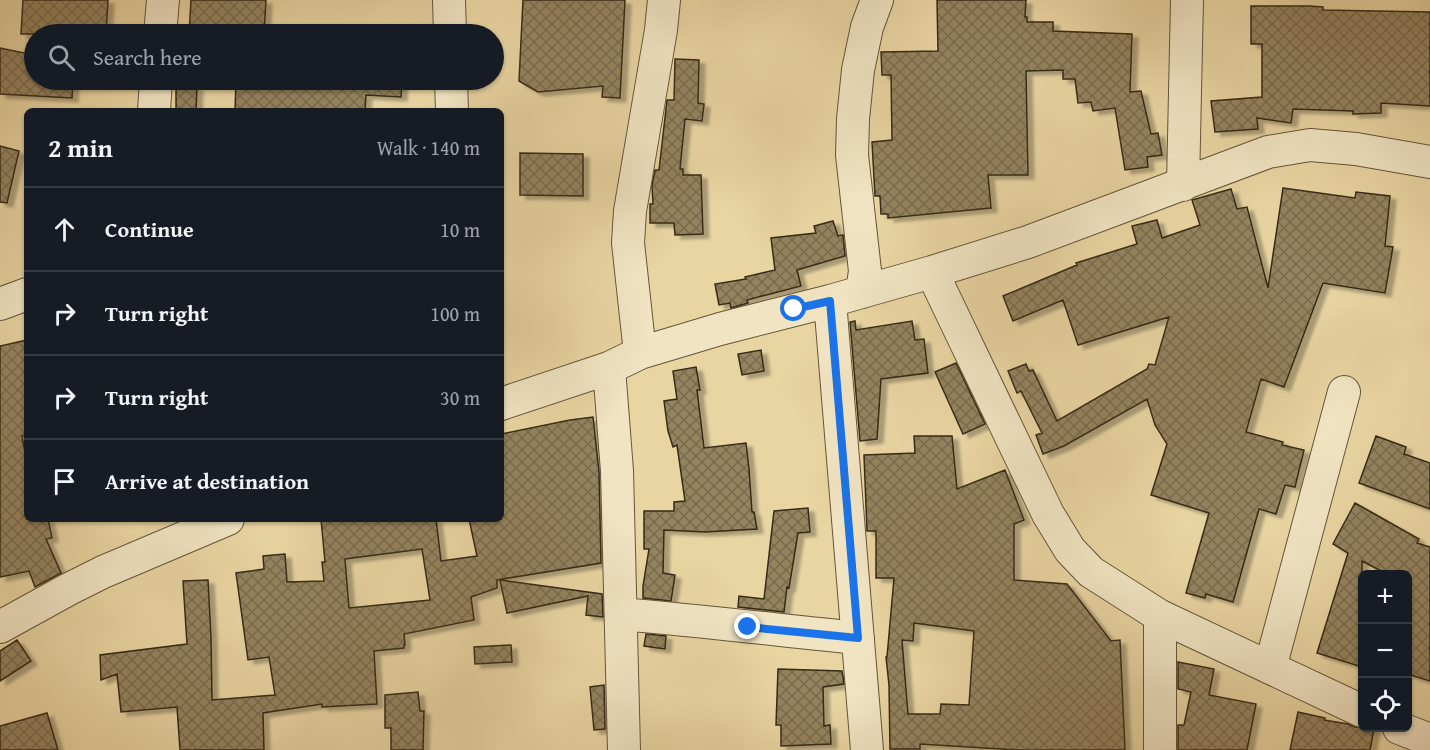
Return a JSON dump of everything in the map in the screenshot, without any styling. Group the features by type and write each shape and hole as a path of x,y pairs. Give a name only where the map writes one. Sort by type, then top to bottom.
{"street":[{"path":"161,24 163,0"},
{"path":"449,0 450,24"},
{"path":"640,353 628,243 630,211 661,30 664,0"},
{"path":"862,292 865,271 852,155 853,119 858,70 867,27 877,0"},
{"path":"1183,185 1187,0"},
{"path":"154,108 155,90"},
{"path":"451,90 452,108"},
{"path":"504,402 609,368 640,353 720,329 932,273 1028,242 1268,152 1310,146 1356,149 1430,162"},
{"path":"932,273 1048,514 1070,550 1091,572 1160,616 1358,709"},
{"path":"0,303 24,295"},
{"path":"830,301 867,750"},
{"path":"609,368 617,471 624,750"},
{"path":"1270,668 1344,392"},
{"path":"0,627 103,572 221,522"},
{"path":"622,614 858,638"},
{"path":"1160,616 1160,750"},
{"path":"1395,750 1398,732"},
{"path":"1409,732 1430,740"}],"building":[{"path":"23,0 108,0 107,24 24,24 24,34 21,34"},
{"path":"191,0 266,0 265,24 190,24"},
{"path":"523,0 625,0 620,98 602,97 603,86 538,92 519,81"},
{"path":"937,0 1026,0 1027,22 1053,22 1053,31 1132,34 1130,92 1141,91 1151,134 1158,133 1162,155 1147,157 1148,167 1125,170 1115,108 1093,111 1091,102 1078,103 1075,79 1063,79 1063,70 1026,71 1028,175 988,175 991,208 888,218 888,214 881,214 880,196 875,196 872,142 892,140 891,75 882,75 881,52 938,51"},
{"path":"1251,6 1309,6 1323,7 1323,10 1430,12 1430,106 1381,103 1381,113 1353,114 1353,111 1293,109 1291,123 1257,118 1258,129 1215,132 1211,101 1262,97 1262,44 1251,44"},
{"path":"0,48 24,53 24,90 72,90 72,98 0,94"},
{"path":"675,59 699,60 698,103 704,104 702,121 685,119 680,169 683,169 683,175 701,175 703,234 675,235 674,223 650,223 650,204 653,204 652,186 655,170 659,170 667,100 674,100"},
{"path":"176,90 197,90 196,108 176,108"},
{"path":"236,90 401,90 401,97 366,95 365,108 235,108"},
{"path":"0,146 19,151 7,203 0,202"},
{"path":"520,153 583,154 583,196 520,195"},
{"path":"1283,188 1355,198 1356,192 1390,196 1385,246 1393,247 1385,293 1323,283 1284,387 1261,379 1246,432 1304,450 1295,487 1285,485 1276,514 1259,509 1233,602 1206,594 1205,598 1186,593 1209,513 1151,495 1167,444 1155,425 1147,399 1064,446 1043,454 1036,435 1042,433 1021,391 1017,393 1008,371 1026,364 1029,371 1033,370 1057,421 1147,369 1149,364 1155,365 1169,317 1078,345 1063,300 1013,321 1003,296 1077,265 1076,263 1137,244 1132,226 1157,220 1162,238 1200,225 1192,200 1231,189 1237,209 1247,207 1268,288"},
{"path":"833,221 838,236 843,235 845,256 797,270 801,286 747,300 748,303 731,308 730,303 719,305 715,284 746,279 745,277 775,270 771,238 816,233 814,226"},
{"path":"855,321 856,330 912,321 915,340 924,339 928,373 881,379 877,439 860,441 850,322"},
{"path":"24,341 24,436 22,436 24,522 49,522 52,538 46,539 61,573 35,587 29,571 0,577 0,346"},
{"path":"761,350 764,371 742,375 738,354"},
{"path":"956,363 985,424 963,434 935,372"},
{"path":"696,367 704,448 746,443 752,512 754,512 757,529 705,532 664,530 663,573 675,575 671,601 643,598 649,549 644,549 644,511 674,511 674,502 685,501 677,445 673,447 668,431 664,401 677,399 673,371"},
{"path":"593,417 599,472 601,563 497,580 497,588 471,597 474,620 404,634 404,648 374,651 377,704 322,707 322,704 263,713 264,750 180,750 177,707 121,712 117,674 101,680 100,655 187,644 183,581 208,580 212,700 275,695 269,657 248,660 236,573 264,569 263,556 285,554 287,582 324,581 322,562 325,562 321,522 436,522 441,561 477,556 470,522 504,522 504,433","holes":["422,549 430,600 349,608 345,559"]},
{"path":"914,436 952,436 957,489 1005,470 1024,520 1014,524 1014,580 1067,584 1111,641 1120,640 1125,750 1020,750 920,744 920,749 890,749 886,657 894,578 876,578 876,531 867,531 864,455 915,453","holes":["914,623 974,631 969,705 941,704 940,714 908,714 902,640 913,641"]},
{"path":"1376,436 1406,447 1404,454 1430,463 1430,509 1359,483"},
{"path":"1355,503 1419,539 1417,543 1430,547 1430,681 1412,676 1412,570 1379,570 1362,561 1362,570 1358,570 1358,666 1317,653 1348,553 1333,544"},
{"path":"808,508 810,532 798,533 784,612 738,607 739,596 764,599 774,511"},
{"path":"500,580 602,594 603,617 586,615 588,596 507,613"},
{"path":"646,634 666,636 665,649 644,646"},
{"path":"17,640 31,661 0,681 0,651"},
{"path":"511,645 512,662 475,664 474,647"},
{"path":"1178,662 1214,669 1209,695 1256,704 1247,750 1178,750 1178,725 1184,725 1191,692 1178,689"},
{"path":"778,669 842,671 844,684 823,687 824,726 830,725 831,744 781,746 781,725 776,725"},
{"path":"604,685 605,729 594,730 590,687"},
{"path":"418,692 420,711 424,711 423,750 391,750 391,728 385,728 385,695"},
{"path":"1298,712 1358,727 1358,732 1373,732 1370,750 1290,750"},
{"path":"47,713 58,750 0,750 0,726"}],"route":[{"path":"748,627 858,638 830,301 794,309"}]}
